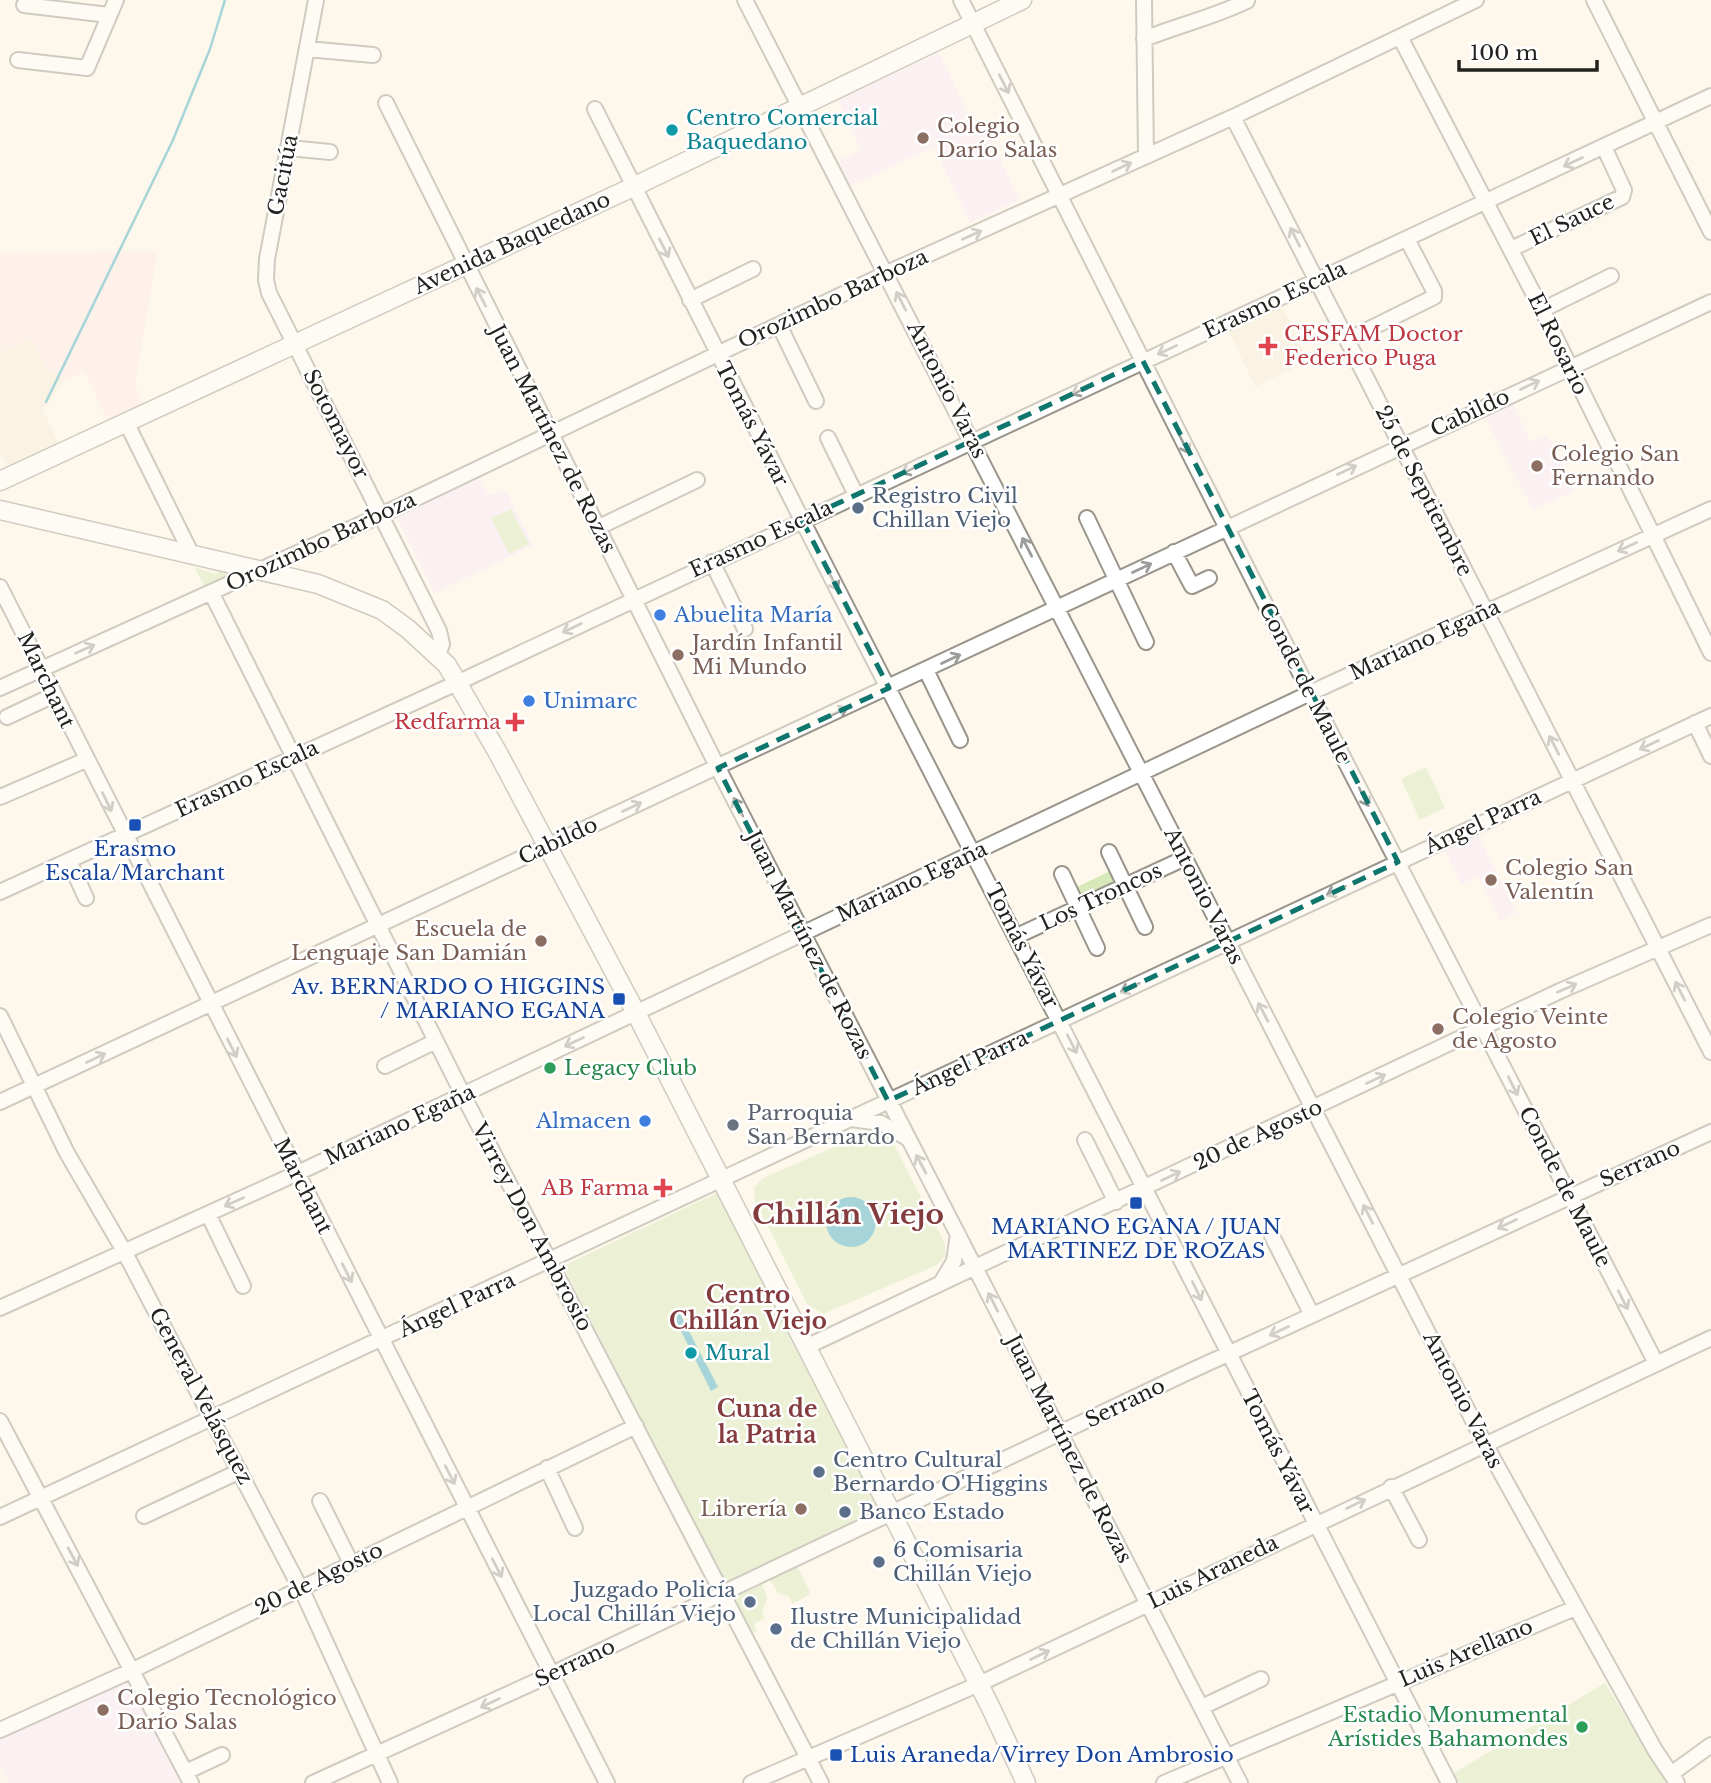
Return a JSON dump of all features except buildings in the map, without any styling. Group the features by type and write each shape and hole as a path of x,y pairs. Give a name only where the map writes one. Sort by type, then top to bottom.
{"main road":[{"name":"Avenida Baquedano","path":"0,481 633,187 1022,0"},
{"path":"4,508 318,584 353,596 399,622 438,654 459,682 636,1013 990,1706 1026,1783"},
{"path":"990,1706 1037,1783"}],"street":[{"path":"18,60 87,68 116,0"},
{"name":"Gacitúa","path":"295,345 269,293 265,273 316,0"},
{"name":"Antonio Varas","path":"745,0 1485,1444 1575,1608 1674,1779"},
{"name":"Conde de Maule","path":"961,0 1310,693 1656,1363"},
{"path":"1144,0 1146,156"},
{"name":"Orozimbo Barboza","path":"0,688 382,514 887,273 1233,117 1476,0"},
{"path":"1594,0 1711,232"},
{"path":"1144,39 1183,23 1214,17 1247,1"},
{"path":"24,5 110,15"},
{"name":"El Rosario","path":"1400,37 1542,310 1711,653"},
{"path":"307,49 373,55"},
{"name":"Erasmo Escala","path":"0,892 459,682 1711,96"},
{"name":"Juan Martínez de Rozas","path":"386,103 718,768 1240,1783"},
{"name":"Tomás Yávar","path":"595,109 717,355 1146,1187 1228,1354 1449,1783"},
{"name":"25 de Septiembre","path":"1233,117 1711,1052"},
{"name":"El Sauce","path":"1511,249 1622,198 1624,190 1604,147"},
{"path":"289,148 330,152"},
{"path":"1347,340 1434,297 1434,290 1408,239"},
{"path":"690,300 753,269"},
{"path":"1542,310 1611,276"},
{"name":"Cabildo","path":"0,1102 1711,302"},
{"path":"779,325 816,401"},
{"name":"Sotomayor","path":"295,345 439,631 442,644 438,654"},
{"path":"127,424 191,553"},
{"path":"828,438 856,495"},
{"path":"597,528 697,480"},
{"name":"Mariano Egaña","path":"0,1308 296,1174 1310,693 1711,509"},
{"path":"1087,517 1146,642"},
{"path":"1174,552 1192,586 1209,578"},
{"path":"712,562 745,629"},
{"name":"Marchant","path":"0,587 124,837 607,1783"},
{"name":"Virrey Don Ambrosio","path":"211,592 463,1095 810,1757 821,1783"},
{"path":"926,670 960,740"},
{"path":"7,717 54,695"},
{"name":"Ángel Parra","path":"0,1517 550,1262 1711,716"},
{"path":"1695,723 1711,756"},
{"path":"0,797 86,760"},
{"path":"1109,852 1145,927"},
{"name":"Los Troncos","path":"1017,936 1185,858"},
{"path":"69,861 86,898"},
{"path":"1062,874 1097,948"},
{"name":"20 de Agosto","path":"806,1346 1483,1028 1711,925"},
{"name":"General Velásquez","path":"0,1016 34,1087 124,1251 301,1588 390,1783"},
{"path":"384,1066 436,1041"},
{"path":"850,1119 881,1123 908,1139"},
{"name":"Serrano","path":"313,1783 552,1674 1228,1354 1711,1132"},
{"path":"1085,1140 1116,1202"},
{"path":"208,1214 243,1286"},
{"path":"940,1284 954,1261 958,1234"},
{"path":"1272,1236 1312,1315"},
{"name":"Luis Araneda","path":"751,1783 979,1685 1315,1523 1711,1338"},
{"path":"0,1421 189,1778 222,1755"},
{"name":"20 de Agosto","path":"0,1730 133,1670 636,1426"},
{"path":"547,1468 575,1528"},
{"path":"144,1516 240,1471"},
{"path":"1391,1487 1419,1540"},
{"path":"320,1501 351,1563"},
{"name":"Luis Arellano","path":"1164,1783 1575,1608"},
{"path":"1202,1707 1261,1679"},
{"path":"1674,1779 1711,1745"}],"highlighted area":[{"path":"1143,361 1398,862 888,1101 718,768 889,688 802,520"}],"shaded area":[{"name":"Colegio Darío Salas","path":"939,53 975,129 984,125 1019,200 970,223 934,147 850,186 839,161 861,150 838,100"},
{"path":"158,251 135,385 145,407 110,425 84,372 64,381 47,369 29,338 0,352 0,253"},
{"name":"CESFAM Doctor Federico Puga","path":"1282,306 1308,361 1255,387 1229,331"},
{"path":"29,338 47,369 64,381 43,410 60,446 8,469 0,455 0,352"},
{"name":"Colegio San Fernando","path":"1512,403 1531,442 1548,435 1575,490 1533,510 1485,417"},
{"path":"479,478 487,495 505,490 533,545 435,593 397,517"},
{"name":"Colegio San Valentín","path":"1478,834 1516,913 1501,921 1479,876 1461,884 1445,851"},
{"name":"Colegio Tecnológico Darío Salas","path":"127,1680 180,1783 9,1783 0,1766 0,1740"}],"green space":[{"path":"511,509 529,544 509,554 491,518"},
{"path":"194,567 216,574 224,569 240,573 206,589"},
{"path":"1426,767 1445,808 1420,820 1401,779"},
{"path":"1114,869 1120,883 1080,902 1073,889"},
{"path":"873,1130 885,1134 894,1144 945,1244 945,1256 937,1265 823,1314 807,1304 755,1201 754,1188 763,1178"},
{"path":"721,1191 798,1339 792,1342 882,1511 730,1581 722,1577 563,1266"},
{"path":"796,1564 811,1594 793,1604 789,1597 778,1593 768,1577"},
{"path":"761,1580 767,1598 762,1613 765,1618 754,1624 757,1631 753,1633 734,1599 737,1591"},
{"name":"Estadio Monumental Arístides Bahamondes","path":"1605,1683 1666,1783 1460,1783 1454,1773"}],"water":[{"path":"851,1197 868,1205 876,1222 868,1239 851,1247 834,1239 826,1222 834,1205"},
{"path":"679,1312 718,1387 711,1391 673,1315"}],"waterway":[{"path":"46,402 173,140 210,49 225,0"}],"place":[{"name":"Centro Comercial Baquedano","path":"672,130"},
{"name":"Colegio Darío Salas","path":"923,138"},
{"name":"CESFAM Doctor Federico Puga","path":"1268,346"},
{"name":"Colegio San Fernando","path":"1537,466"},
{"name":"Registro Civil Chillan Viejo","path":"858,508"},
{"name":"Abuelita María","path":"660,615"},
{"name":"Jardín Infantil Mi Mundo","path":"678,655"},
{"name":"Unimarc","path":"529,701"},
{"name":"Redfarma","path":"515,722"},
{"name":"Erasmo Escala/Marchant","path":"135,825"},
{"name":"Colegio San Valentín","path":"1491,880"},
{"name":"Escuela de Lenguaje San Damián","path":"541,941"},
{"name":"Av. BERNARDO O HIGGINS / MARIANO EGANA","path":"619,999"},
{"name":"Colegio Veinte de Agosto","path":"1438,1029"},
{"name":"Legacy Club","path":"550,1068"},
{"name":"Almacen","path":"645,1121"},
{"name":"Parroquia San Bernardo","path":"733,1125"},
{"name":"AB Farma","path":"663,1188"},
{"name":"MARIANO EGANA / JUAN MARTINEZ DE ROZAS","path":"1136,1203"},
{"name":"Mural","path":"691,1353"},
{"name":"Centro Cultural Bernardo O'Higgins","path":"819,1472"},
{"name":"Librería","path":"801,1509"},
{"name":"Banco Estado","path":"845,1512"},
{"name":"6 Comisaria Chillán Viejo","path":"879,1562"},
{"name":"Juzgado Policía Local Chillán Viejo","path":"750,1602"},
{"name":"Ilustre Municipalidad de Chillán Viejo","path":"776,1629"},
{"name":"Colegio Tecnológico Darío Salas","path":"103,1710"},
{"name":"Estadio Monumental Arístides Bahamondes","path":"1582,1727"},
{"name":"Luis Araneda/Virrey Don Ambrosio","path":"836,1755"}],"district":[{"name":"Chillán Viejo","path":"848,1214"},
{"name":"Centro Chillán Viejo","path":"748,1308"},
{"name":"Cuna de la Patria","path":"767,1422"}]}
